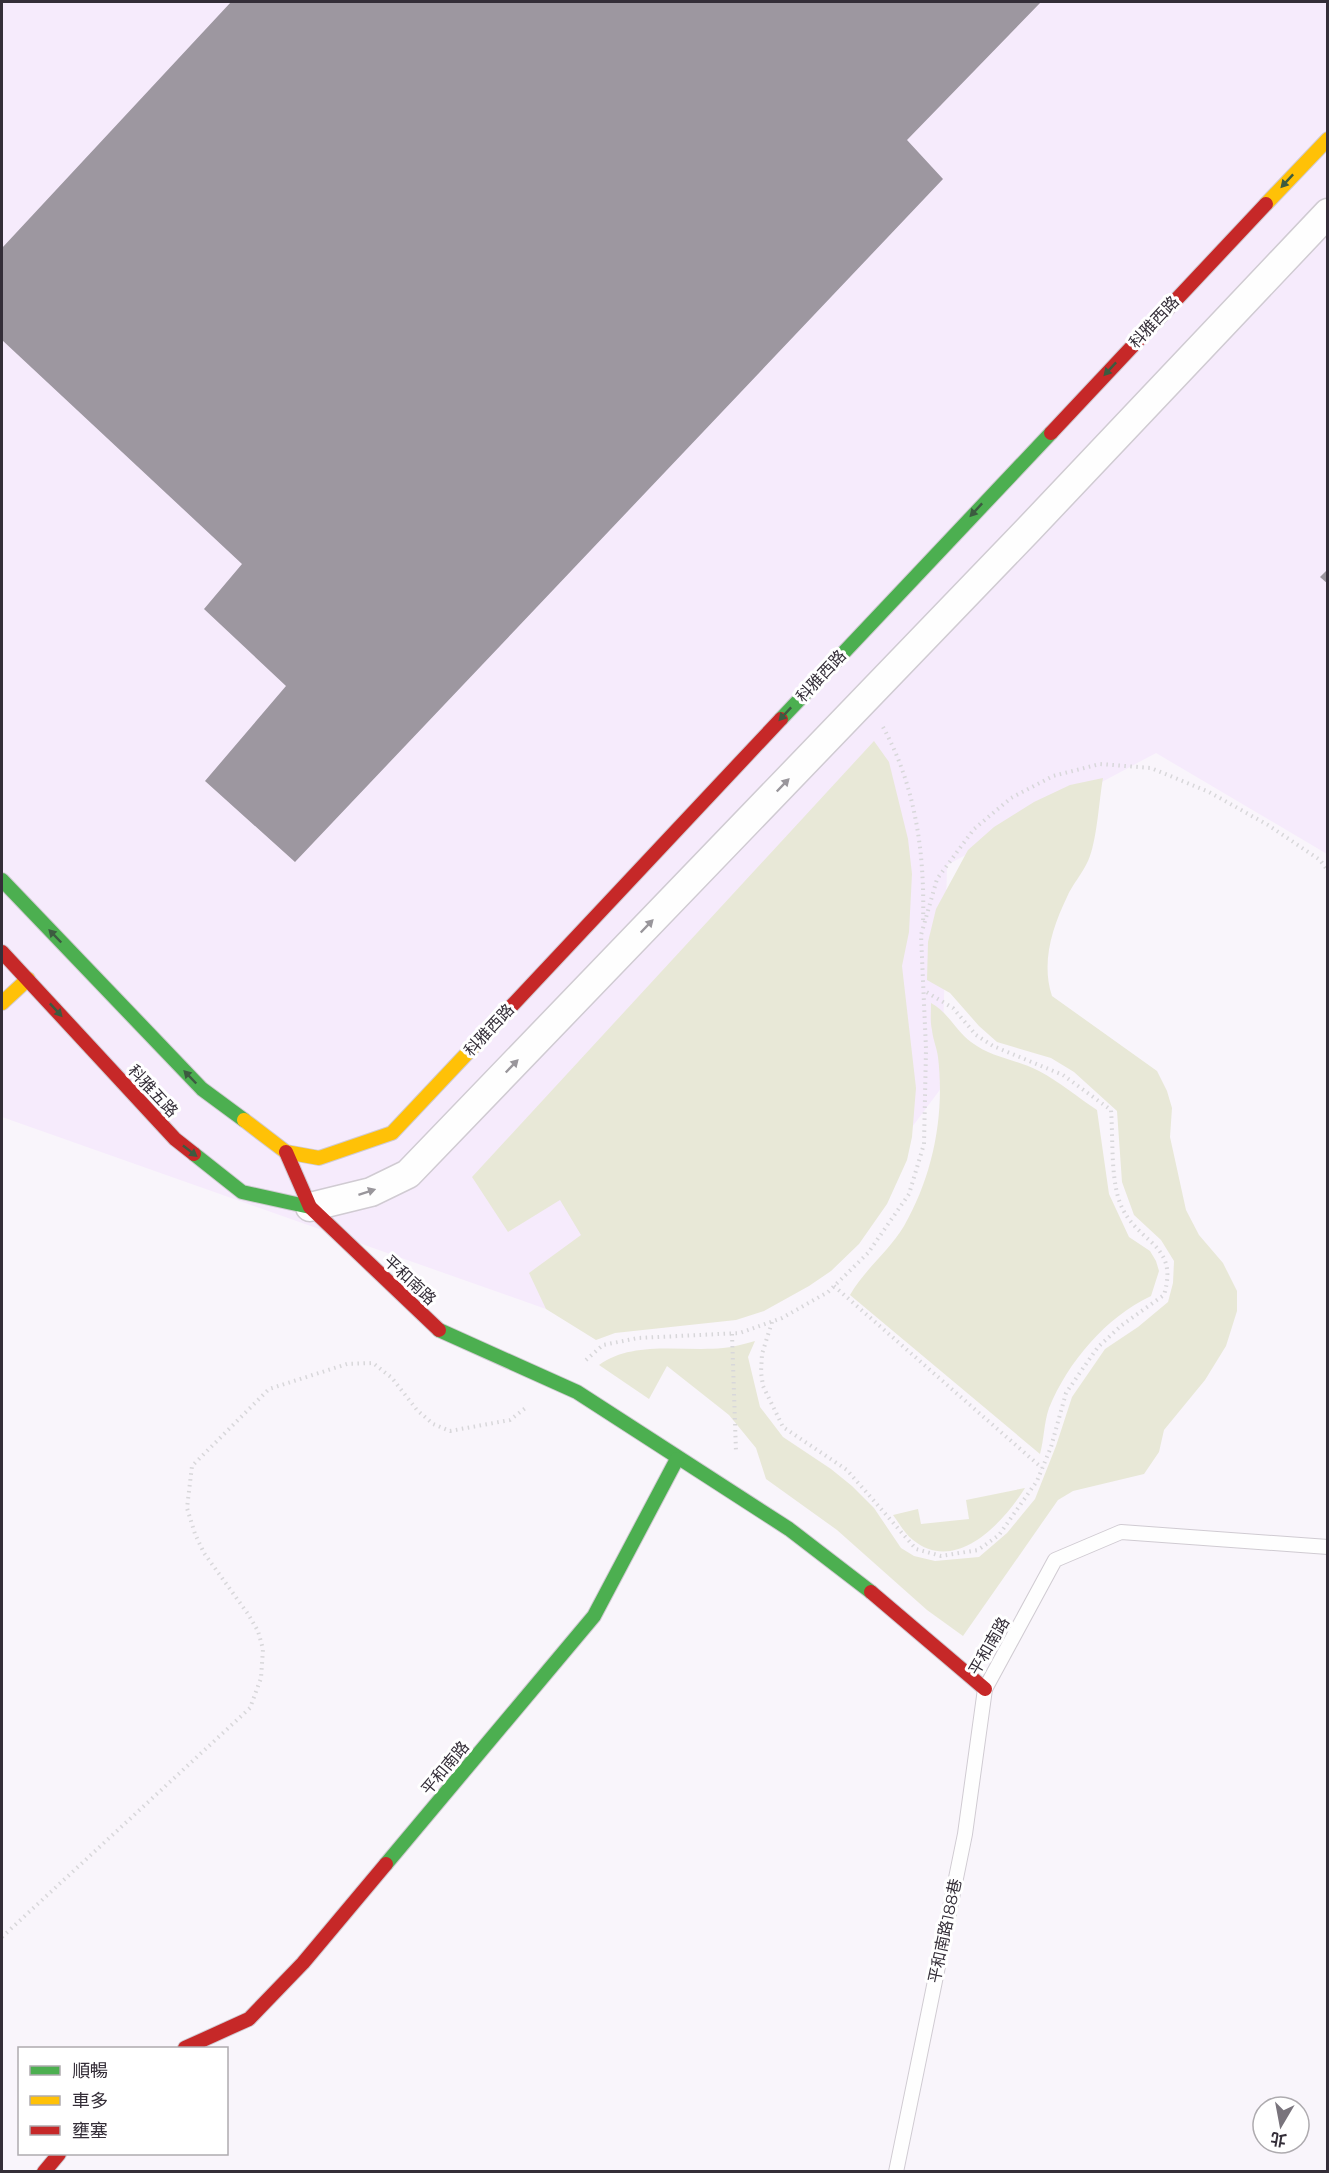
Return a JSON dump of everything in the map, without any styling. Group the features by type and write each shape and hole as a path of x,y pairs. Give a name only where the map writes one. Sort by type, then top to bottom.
{"street":[{"name":"科雅西路","path":"286,1152 319,1158 392,1133 1328,139"},
{"path":"310,1207 371,1192 408,1174 866,699 1328,213"},
{"path":"2,880 202,1089 286,1152"},
{"name":"科雅五路","path":"2,952 175,1139 242,1192 310,1207"},
{"path":"2,1003 28,979"},
{"name":"平和南路","path":"286,1152 310,1207 438,1329 577,1392 677,1459 789,1529 895,1611 985,1689"},
{"name":"平和南路","path":"189,2047 249,2019 303,1963 587,1625 594,1616 677,1459"},
{"path":"44,2172 58,2155"}],"lane":[{"name":"平和南路","path":"985,1689 1055,1560 1121,1532 1328,1547"},
{"name":"平和南路188巷","path":"896,2172 965,1834 985,1689"}],"path":[{"path":"2,1937 250,1708 261,1678 263,1648 258,1631 204,1553 187,1508 192,1466 269,1389 347,1364 373,1363 392,1378 417,1410 433,1424 450,1431 510,1420 603,1346 638,1338 732,1334 772,1322 828,1292 868,1253 909,1194 924,1143 926,1049 922,864 911,799 896,750 866,699"},
{"path":"922,928 937,879 974,829 1011,798 1053,776 1100,764 1150,768 1209,792 1320,860 1328,871"},
{"path":"772,1322 762,1354 761,1372 763,1386 783,1428 847,1470 916,1549 941,1556 978,1550 999,1535 1020,1507 1042,1468 1066,1393 1098,1347 1122,1325 1164,1295 1168,1263 1163,1252 1134,1228 1117,1194 1111,1110 1063,1074 993,1046 976,1035 953,1008 923,990"},
{"path":"834,1286 1042,1468"},
{"path":"732,1334 736,1452"}],"shaded area":[{"path":"2,2 1327,2 1327,854 1156,753 947,865 942,1087 821,1249 546,1309 2,1117"}],"green space":[{"path":"874,741 889,762 908,839 912,874 909,932 902,966 916,1088 912,1137 907,1160 887,1204 859,1244 831,1271 764,1311 736,1320 615,1333 596,1340 546,1309 529,1273 581,1235 560,1200 508,1232 472,1177"},
{"path":"1103,778 1091,853 1086,866 1069,893 1053,933 1048,958 1052,996 1157,1071 1172,1108 1170,1137 1186,1210 1199,1235 1223,1263 1237,1291 1237,1311 1226,1346 1205,1380 1164,1430 1159,1452 1144,1474 1073,1491 1058,1500 963,1636 927,1610 837,1530 766,1479 756,1448 729,1415 667,1366 649,1399 599,1365 627,1352 723,1348 755,1341 748,1357 760,1407 783,1437 831,1469 874,1508 901,1548 914,1556 935,1561 979,1557 1007,1533 1035,1499 1072,1397 1105,1349 1138,1327 1168,1302 1173,1283 1174,1261 1161,1240 1134,1215 1122,1182 1117,1111 1074,1072 1051,1058 997,1042 979,1026 950,993 927,980 928,942 936,909 968,850 994,827 1034,802 1070,785"},
{"path":"931,1003 979,1047 1039,1071 1097,1110 1109,1194 1129,1237 1150,1251 1159,1271 1151,1296 1134,1305 1104,1329 1090,1343 1067,1374 1049,1408 1040,1454 850,1295 904,1226 923,1187 929,1166 940,1101 938,1057 931,1027"},
{"path":"1025,1488 992,1529 962,1548 946,1551 929,1549 913,1540 893,1515 918,1509 921,1524 969,1519 966,1500"}],"building":[{"path":"231,2 1041,2 907,140 943,179 295,862 205,781 286,686 204,609 242,564 2,340 2,248"},
{"path":"1328,569 1328,584 1320,577"}],"traffic: fast":[{"path":"781,719 1051,433"},
{"path":"2,880 202,1089 244,1120"},
{"path":"194,1154 242,1192 310,1207"},
{"path":"439,1330 577,1392 789,1529 871,1592"},
{"path":"386,1864 594,1616 677,1459"}],"traffic: slow":[{"path":"1266,204 1328,139"},
{"path":"2,1003 28,979"},
{"path":"244,1120 286,1152 319,1158 392,1133 506,1012"}],"traffic: jam":[{"path":"1051,433 1266,204"},
{"path":"506,1012 781,719"},
{"path":"2,952 175,1139 194,1154"},
{"path":"286,1152 310,1207 439,1330"},
{"path":"871,1592 985,1689"},
{"path":"187,2047 249,2019 303,1963 386,1864"},
{"path":"44,2172 58,2155"}]}
